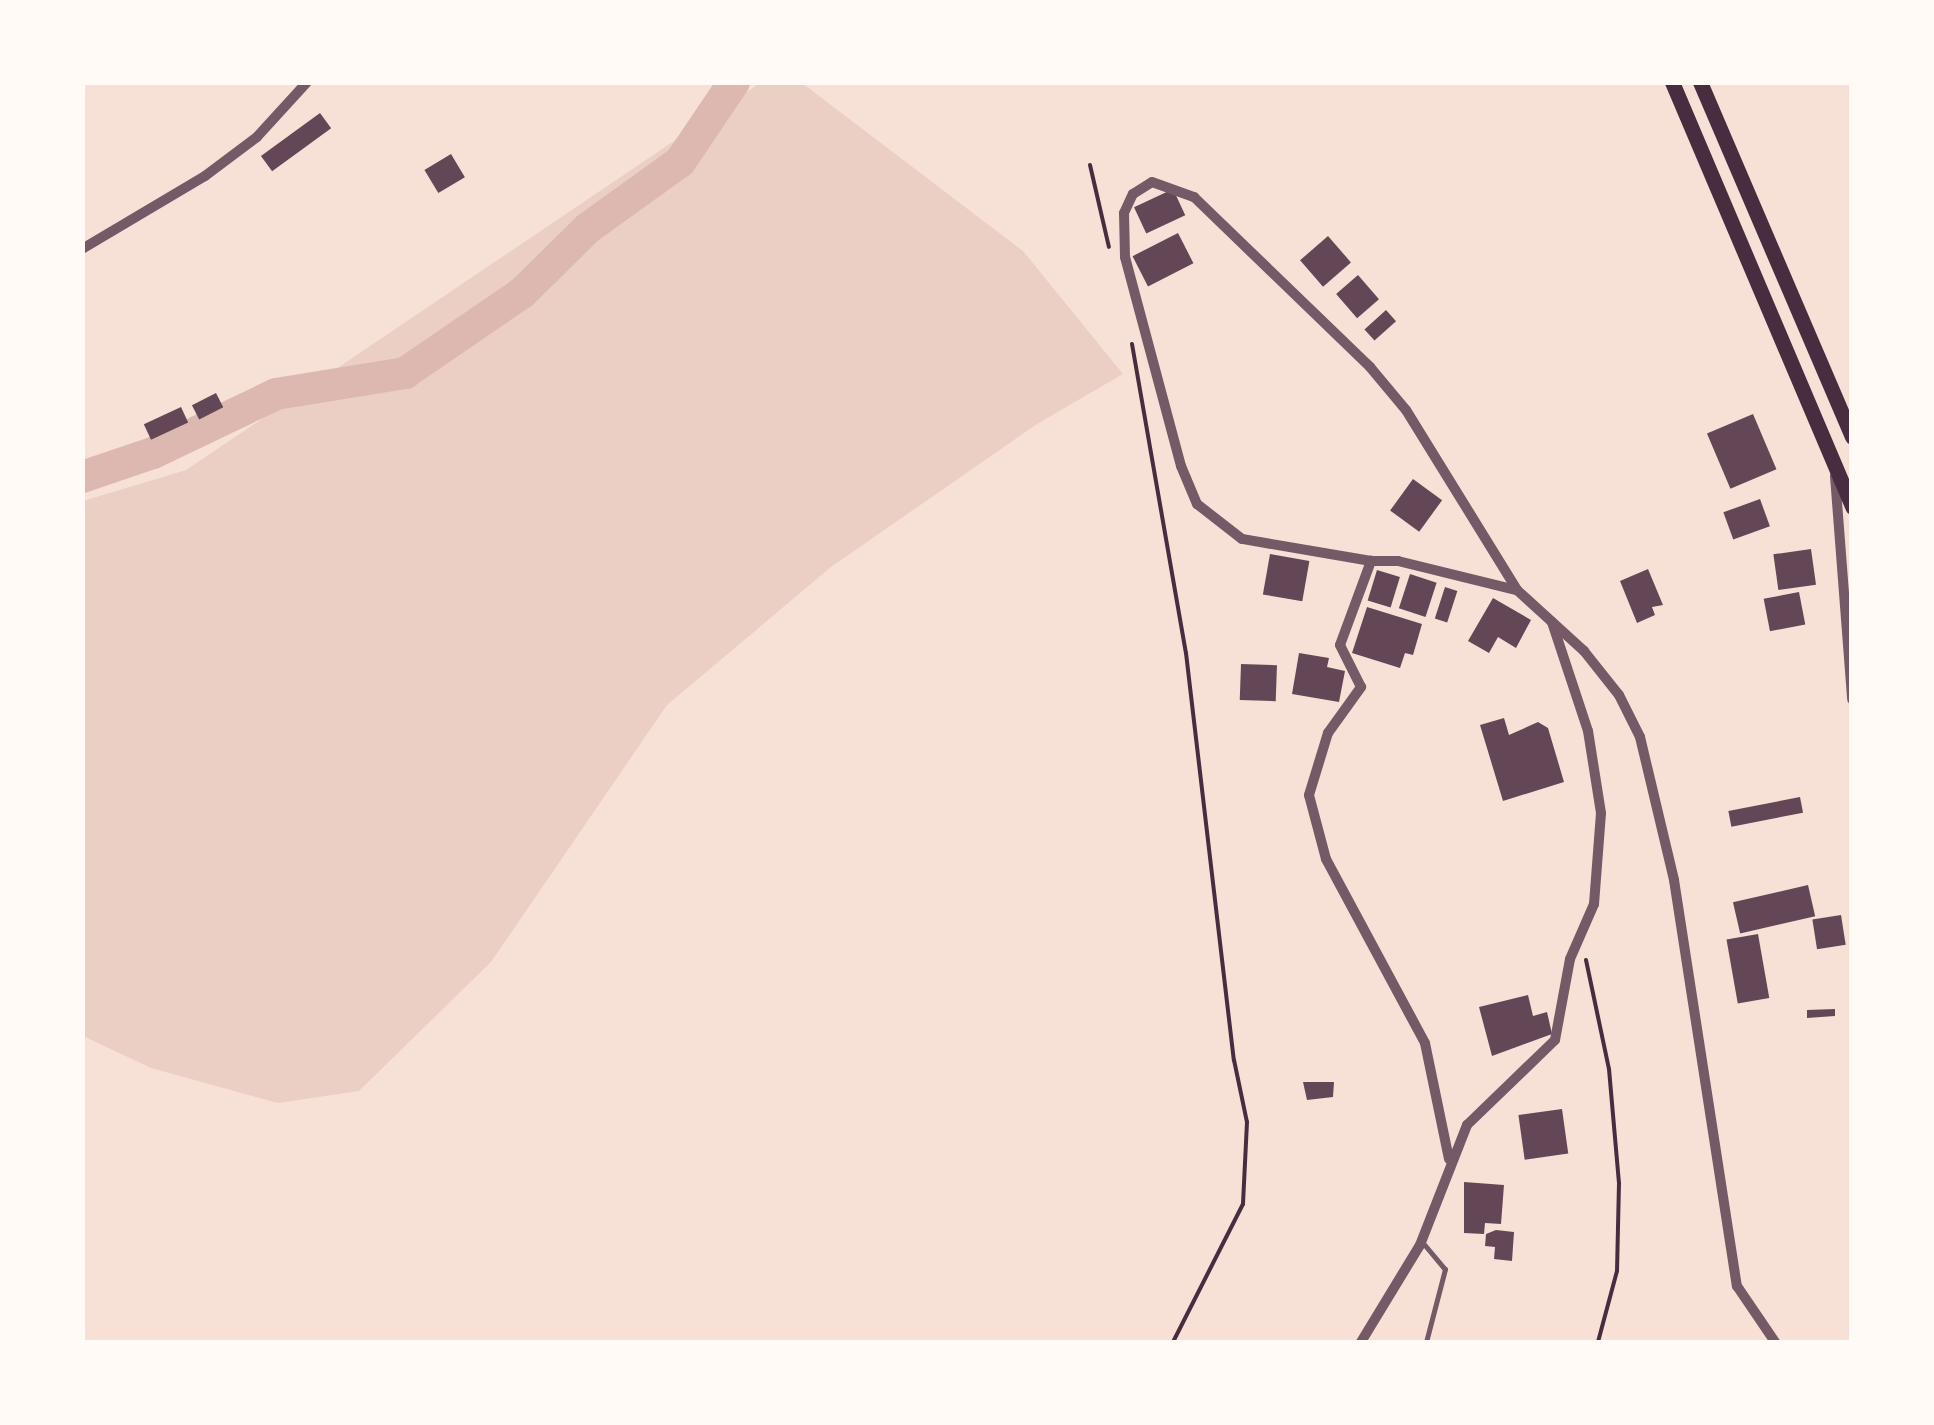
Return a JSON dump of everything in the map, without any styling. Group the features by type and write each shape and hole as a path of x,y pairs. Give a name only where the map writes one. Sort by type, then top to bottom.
{"main road":[{"path":"1700,82 1852,437"},
{"path":"1677,84 1852,507"}],"street":[{"path":"82,249 218,166 257,137 307,82"},
{"path":"1516,590 1398,561 1371,561 1242,539 1198,504 1181,466 1125,257 1124,213 1134,194 1152,182 1194,197 1370,367 1406,410 1516,590 1552,620 1619,695 1640,737 1674,880 1733,1268 1738,1286 1775,1342"},
{"path":"1834,464 1852,699"},
{"path":"1371,561 1340,644 1362,688 1328,733 1309,796 1326,860 1425,1043 1449,1159"},
{"path":"1361,1342 1421,1240 1449,1159 1466,1125 1555,1040 1577,942 1594,904 1602,813 1588,732 1552,620"}],"lane":[{"path":"1421,1240 1445,1269 1426,1342"}],"path":[{"path":"1090,165 1112,257"},
{"path":"1128,330 1186,653 1234,1060 1247,1122 1243,1204 1173,1342"},
{"path":"1577,942 1591,970 1609,1069 1619,1182 1618,1271 1598,1342"}],"shaded area":[{"path":"760,83 802,83 1023,251 1123,374 1037,424 831,567 667,705 491,962 359,1091 278,1103 151,1068 83,1036 83,501 186,470"}],"building":[{"path":"320,113 331,128 272,171 261,156"},
{"path":"451,154 465,177 438,193 424,170"},
{"path":"1173,189 1185,215 1146,233 1134,207"},
{"path":"1178,233 1193,263 1148,286 1133,256"},
{"path":"1328,236 1351,262 1323,287 1300,260"},
{"path":"1358,275 1379,299 1357,318 1336,294"},
{"path":"1386,310 1396,321 1374,341 1364,329"},
{"path":"216,393 223,407 199,420 192,405"},
{"path":"181,407 188,422 151,440 144,424"},
{"path":"1753,414 1776,469 1730,489 1707,434"},
{"path":"1413,479 1442,500 1419,532 1390,511"},
{"path":"1760,499 1770,526 1733,540 1723,512"},
{"path":"1811,549 1816,585 1778,590 1773,554"},
{"path":"1270,554 1309,561 1302,601 1263,594"},
{"path":"1648,569 1663,605 1652,607 1655,615 1637,623 1620,581"},
{"path":"1377,570 1400,577 1391,608 1368,601"},
{"path":"1410,574 1437,583 1426,617 1399,608"},
{"path":"1445,587 1457,591 1447,622 1435,618"},
{"path":"1799,592 1805,624 1770,631 1764,599"},
{"path":"1493,598 1531,620 1516,648 1498,637 1489,653 1468,641"},
{"path":"1367,607 1422,624 1413,655 1405,653 1400,668 1352,653"},
{"path":"1299,653 1329,658 1327,667 1345,671 1339,702 1292,694"},
{"path":"1241,664 1277,665 1276,701 1240,700"},
{"path":"1504,718 1509,735 1538,722 1548,728 1564,782 1503,801 1480,725"},
{"path":"1800,797 1803,813 1731,827 1728,811"},
{"path":"1808,885 1815,916 1740,934 1733,902"},
{"path":"1841,915 1846,945 1817,949 1812,920"},
{"path":"1758,934 1769,998 1738,1004 1726,940"},
{"path":"1528,995 1533,1016 1547,1012 1552,1034 1492,1056 1479,1007"},
{"path":"1835,1009 1835,1016 1807,1018 1807,1010"},
{"path":"1303,1082 1334,1082 1333,1097 1307,1100"},
{"path":"1562,1109 1568,1154 1525,1160 1518,1115"},
{"path":"1464,1182 1504,1185 1501,1224 1485,1223 1484,1234 1464,1233"},
{"path":"1496,1230 1514,1232 1512,1261 1494,1259 1495,1247 1485,1246 1486,1234"}],"waterway":[{"path":"82,477 153,453 276,394 405,373 522,293 588,228 680,162 734,82"}]}
